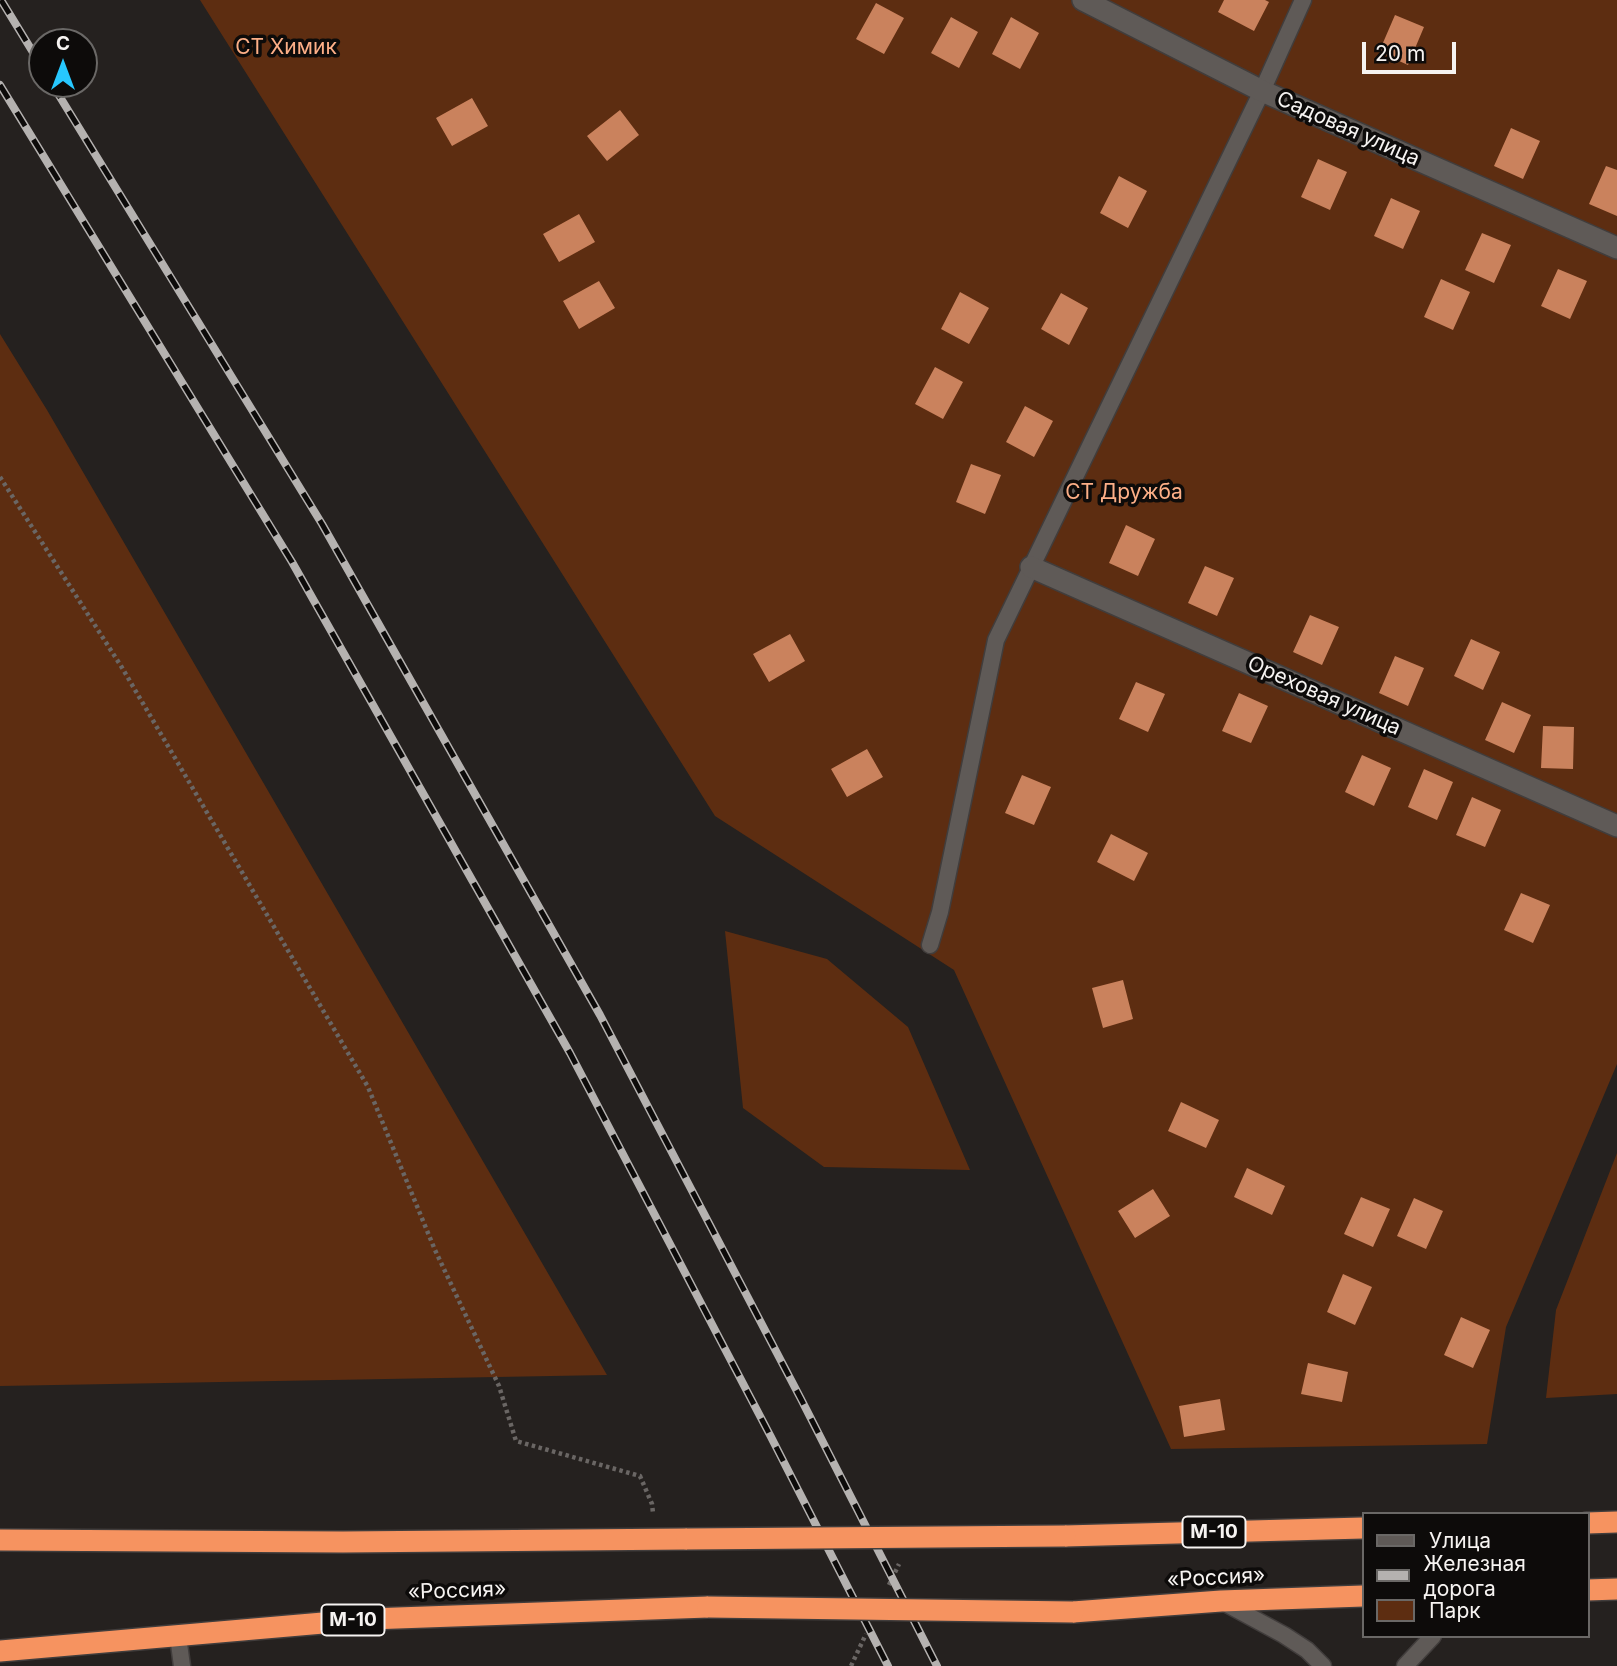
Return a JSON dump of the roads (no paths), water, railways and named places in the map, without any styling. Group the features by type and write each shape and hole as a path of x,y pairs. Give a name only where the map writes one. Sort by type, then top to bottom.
{"highway":[{"path":"1589,1523 1617,1522"},
{"name":"М-10","path":"0,1541 343,1542 1065,1536 1362,1528"},
{"path":"1589,1590 1617,1589"},
{"name":"«Россия»","path":"0,1651 369,1619 708,1606 1073,1612 1221,1601 1362,1596"}],"street":[{"name":"Садовая улица","path":"1083,0 1262,91 1617,248"},
{"name":"Ореховая улица","path":"1031,567 1617,826"}],"lane":[{"path":"930,946 940,912 996,640 1262,91 1303,0"},
{"path":"1221,1601 1284,1634 1307,1650 1323,1666"},
{"path":"178,1636 182,1666"},
{"path":"1405,1666 1431,1638"}],"railway":[{"path":"1,0 28,44"},
{"path":"0,85 292,562 570,1053 888,1666"},
{"path":"61,98 322,524 600,1015 937,1666"}],"park label":[{"name":"СТ Химик","path":"286,48"},
{"name":"СТ Дружба","path":"1124,493"}]}
